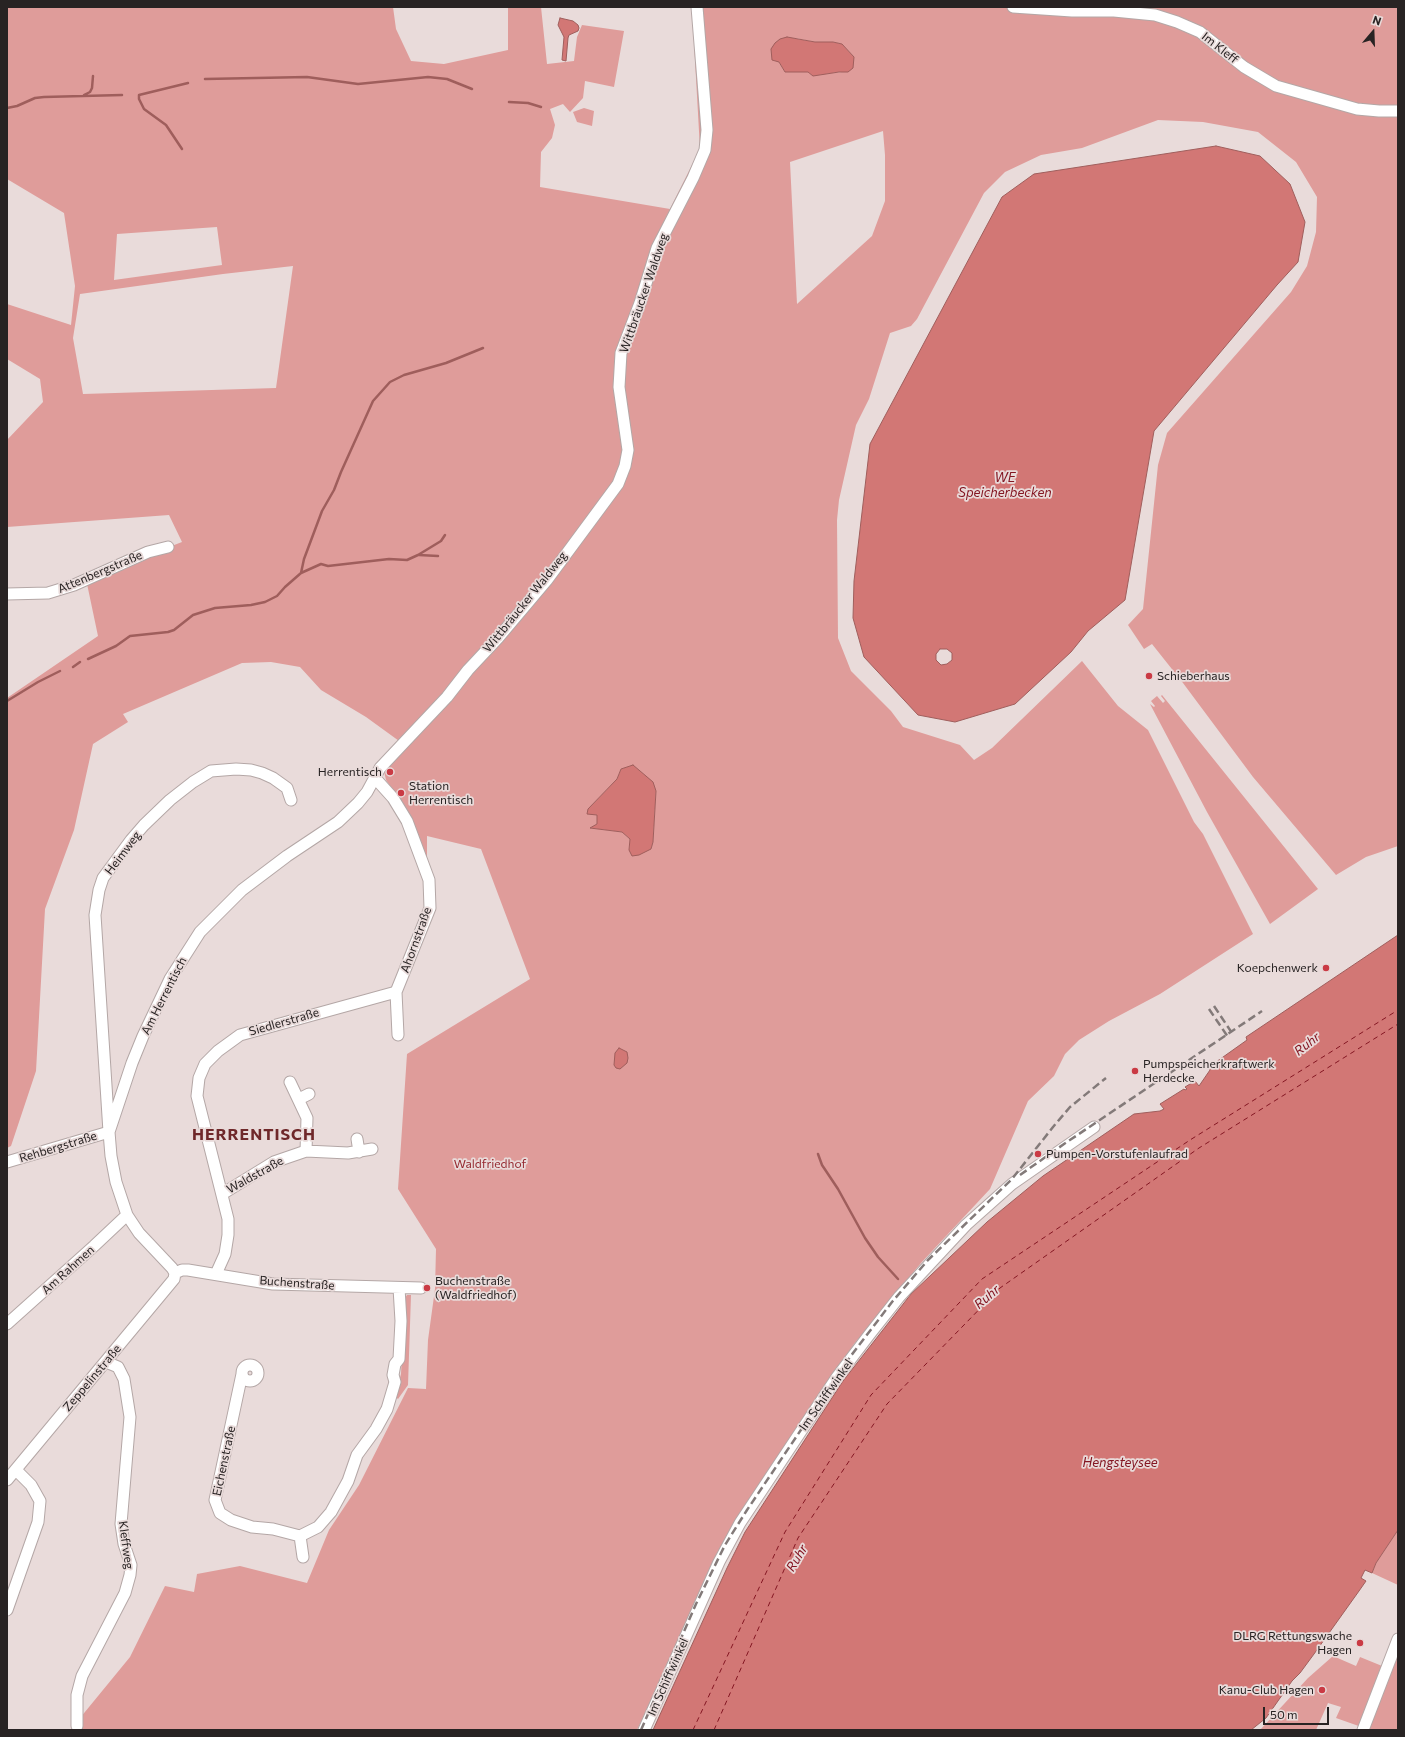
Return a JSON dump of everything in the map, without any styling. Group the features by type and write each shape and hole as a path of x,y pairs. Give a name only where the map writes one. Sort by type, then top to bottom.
{"street":[{"name":"Wittbräucker Waldweg","path":"375,778 383,764 442,703 468,670 498,638 542,586 618,484 625,466 628,450 619,387 621,353 640,304 657,248 693,178 705,150 707,130 697,7"},
{"name":"Im Kleff","path":"1013,7 1072,11 1114,11 1155,15 1177,22 1200,32 1244,67 1276,86 1357,109 1398,111"},
{"name":"Attenbergstraße","path":"7,594 48,593 74,585 148,552 168,547"},
{"name":"Heimweg","path":"109,1132 94,914 98,890 103,878 112,864 144,825 170,800 193,782 211,772 236,769 251,770 262,773 273,778 287,788 291,800"},
{"name":"Ahornstraße","path":"375,778 394,798 407,821 430,880 430,908 396,992 398,1036"},
{"name":"Am Herrentisch","path":"175,1273 138,1233 127,1215 116,1182 112,1156 109,1132 143,1036 170,979 200,932 242,890 287,856 338,822 363,797 375,778"},
{"name":"Siedlerstraße","path":"216,1274 224,1254 228,1235 228,1219 197,1096 199,1078 205,1064 218,1051 240,1035 396,992"},
{"path":"290,1082 307,1118 306,1151"},
{"path":"299,1099 309,1094"},
{"name":"Im Schiffwinkel","path":"644,1730 719,1562 740,1523 837,1377 899,1297 966,1225 1012,1184 1094,1127"},
{"name":"Rehbergstraße","path":"7,1162 109,1132"},
{"path":"357,1139 359,1152"},
{"name":"Waldstraße","path":"222,1194 274,1162 306,1151 338,1153 372,1150"},
{"name":"Am Rahmen","path":"7,1324 127,1215"},
{"name":"Buchenstraße","path":"175,1273 182,1270 188,1270 272,1284 421,1288"},
{"name":"Zeppelinstraße","path":"7,1480 174,1279 175,1273"},
{"path":"302,1558 300,1536 318,1527 331,1512 348,1481 357,1455 376,1429 387,1409 395,1382 393,1375 395,1364 399,1359 401,1322 399,1288"},
{"name":"Kleffweg","path":"77,1726 77,1695 82,1676 125,1593 131,1565 124,1544 121,1524 130,1417 124,1379 118,1367 106,1362"},
{"name":"Eichenstraße","path":"242,1374 215,1500 220,1513 231,1520 252,1527 272,1529 300,1536"},
{"path":"7,1610 38,1522 40,1501 31,1485 16,1470"},
{"path":"1363,1730 1398,1639"}],"green space":[{"name":"Waldfriedhof","path":"7,7 393,7 396,29 411,61 444,64 508,50 508,7 541,7 547,64 574,61 577,37 582,25 624,31 614,87 585,81 583,98 570,112 563,104 550,109 555,125 552,138 541,152 540,187 670,209 700,149 692,7 1398,7 1398,846 1366,857 1336,875 1253,777 1152,644 1144,649 1128,625 1143,609 1158,465 1167,433 1291,292 1307,266 1316,232 1317,197 1296,162 1258,132 1203,122 1158,120 1082,148 1041,155 1005,172 984,193 917,319 911,326 890,333 869,399 856,425 839,500 837,520 838,638 851,671 891,711 903,727 960,745 974,760 992,748 1082,661 1118,706 1148,730 1194,822 1203,834 1253,934 1160,994 1109,1021 1079,1040 1065,1054 1054,1076 1028,1101 990,1189 921,1263 854,1344 738,1518 637,1730 75,1730 80,1718 130,1657 165,1586 194,1592 197,1574 240,1566 307,1583 329,1530 359,1485 408,1388 426,1389 428,1340 435,1289 436,1249 398,1189 407,1054 530,979 481,849 427,836 427,858 409,814 386,780 384,771 406,746 366,717 321,690 300,667 271,662 242,663 123,714 128,722 93,744 74,830 45,909 36,1071 11,1146 7,1148 7,698 98,636 86,579 182,542 169,515 7,527 7,440 43,402 40,379 7,359 7,304 71,325 75,286 64,213 7,179","holes":["795,38 815,42 833,42 842,44 854,57 842,72 813,75 808,72 785,72 779,62","883,131 885,155 885,201 872,236 797,304 790,162","217,227 222,265 114,280 117,234","293,266 276,388 83,394 73,338 80,294","633,766 643,774 656,791 653,842 651,849 629,850 630,839 622,832 591,828 597,824 597,815 588,809 617,779 621,769"]},
{"path":"584,108 594,111 592,126 577,122 573,112"},
{"path":"1162,695 1318,889 1270,924 1207,812 1150,704 1154,707 1155,706 1151,701 1157,696 1163,703 1165,701 1161,696"},
{"path":"407,1295 411,1295 408,1385 398,1399 395,1396 401,1374 405,1298"},
{"path":"1398,1530 1398,1585 1372,1573 1376,1563"},
{"path":"1398,1639 1398,1730 1370,1730 1336,1718 1341,1707 1328,1703 1316,1730 1260,1730 1308,1678 1333,1656 1356,1666 1360,1657 1387,1668"}],"water":[{"path":"560,18 573,21 579,28 578,31 569,35 566,61 562,60 564,37 558,25"},
{"path":"787,37 815,42 833,42 842,44 854,57 853,68 848,72 813,76 808,72 785,72 779,62 772,60 771,49 780,39"},
{"name":"WE Speicherbecken","path":"1216,146 1260,156 1290,184 1305,222 1298,262 1154,431 1125,600 1088,631 1071,652 1015,704 955,722 918,715 864,657 853,618 854,581 870,444 1002,197 1034,174","holes":["940,649 947,649 952,653 952,660 947,664 941,665 936,660 936,654"]},
{"path":"633,765 653,782 656,791 653,842 651,849 639,855 632,856 629,850 630,839 622,832 590,828 597,824 597,815 587,814 588,809 617,779 621,769"},
{"name":"Hengsteysee","path":"1398,935 1398,1530 1376,1563 1372,1573 1365,1570 1361,1578 1366,1581 1266,1718 1251,1730 653,1730 745,1532 843,1381 911,1294 987,1222 1043,1176 1134,1114 1160,1111 1164,1109 1160,1104 1184,1089 1187,1089 1185,1087 1195,1081 1199,1086 1210,1070 1209,1067 1247,1040 1246,1037"},
{"path":"619,1048 627,1052 628,1058 627,1063 620,1069 616,1068 614,1065 615,1053"}],"waterway":[{"path":"84,95 90,92 92,88 93,76"},
{"path":"205,79 307,77 358,84 428,77 447,79 472,89"},
{"path":"182,149 166,125 144,109 139,99 139,95 188,83"},
{"path":"7,108 17,106 35,98 122,95"},
{"path":"509,102 528,103 541,107"},
{"path":"301,573 304,559 322,511 334,490 373,401 390,382 404,375 446,363 483,348"},
{"path":"88,659 116,646 130,636 174,630 193,615 215,608 251,605 265,602 277,596 301,573 321,564 328,566 389,559 407,560 441,541 445,535"},
{"path":"419,555 438,556"},
{"path":"73,667 80,662"},
{"path":"7,701 38,682 60,671"},
{"path":"818,1154 822,1165 838,1189 865,1238 878,1257 898,1279"}],"ferry route":[{"path":"693,1730 785,1532 871,1395 982,1279 1190,1140 1398,1010"},
{"path":"714,1730 798,1538 887,1404 1000,1288 1199,1148 1398,1024"}],"railway":[{"path":"1214,1006 1232,1033"},
{"path":"1209,1009 1228,1037"},
{"path":"1020,1175 1262,1011"},
{"path":"641,1730 696,1604 725,1545 850,1357 892,1302 928,1260 1012,1179 1070,1107 1106,1078"}],"place":[{"name":"Schieberhaus","path":"1149,676"},
{"name":"Herrentisch","path":"390,772"},
{"name":"Station Herrentisch","path":"401,793"},
{"name":"Koepchenwerk","path":"1326,968"},
{"name":"Pumpspeicherkraftwerk Herdecke","path":"1135,1071"},
{"name":"Pumpen-Vorstufenlaufrad","path":"1038,1154"},
{"name":"Buchenstraße (Waldfriedhof)","path":"427,1288"},
{"name":"DLRG Rettungswache Hagen","path":"1360,1643"},
{"name":"Kanu-Club Hagen","path":"1322,1690"}],"district":[{"name":"HERRENTISCH","path":"254,1135"}],"water label":[{"name":"Ruhr","path":"1307,1044"},
{"name":"Ruhr","path":"987,1297"},
{"name":"Ruhr","path":"797,1558"}]}
